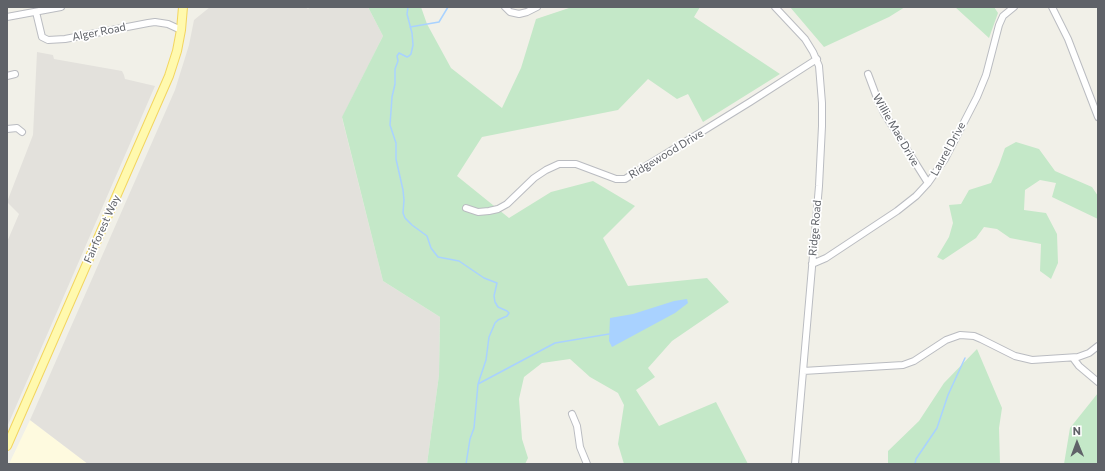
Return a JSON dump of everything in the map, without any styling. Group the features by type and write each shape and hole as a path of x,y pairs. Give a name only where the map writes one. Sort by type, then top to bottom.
{"main road":[{"name":"Fairforest Way","path":"7,446 169,76 177,51 183,7"}],"street":[{"path":"7,17 61,7"},
{"path":"505,7 510,12 519,14 537,7"},
{"name":"Ridge Road","path":"776,7 805,39 817,59 820,80 822,126 819,186 795,464"},
{"name":"Laurel Drive","path":"812,264 826,258 897,211 916,196 928,183 945,159 977,97 988,70 999,25 1003,16 1014,7"},
{"path":"1052,7 1068,39 1098,117"},
{"name":"Alger Road","path":"36,12 42,37 48,40 148,22 168,24 181,30"},
{"name":"Ridgewood Drive","path":"466,208 478,212 490,211 507,204 534,178 559,164 576,164 616,179 625,179 817,59"},
{"path":"7,76 16,74"},
{"name":"Willie Mae Drive","path":"868,74 884,113 928,183"},
{"path":"7,129 17,128 22,132"},
{"path":"803,371 903,365 914,361 946,340 960,335 981,338 1015,356 1026,360 1073,358 1086,354 1098,346"},
{"path":"1073,358 1079,366 1098,382"},
{"path":"572,414 577,426 580,447 586,464"}],"shaded area":[{"path":"210,7 305,7 308,9 310,7 368,7 383,36 342,118 383,281 440,317 439,375 427,464 88,464 30,420 175,90 189,45 194,20"},
{"path":"37,52 53,55 54,59 122,71 125,79 155,86 7,427 7,242 19,214 7,202 33,135"},
{"path":"30,420 88,464 9,464"}],"green space":[{"path":"368,7 421,7 427,24 451,68 502,108 521,68 536,19 572,7 700,7 694,17 780,74 703,122 688,94 677,99 648,79 618,110 482,137 457,176 509,218 551,192 593,181 635,206 603,238 628,286 707,278 729,302 672,341 648,368 655,377 636,390 659,426 716,402 748,464 624,464 618,444 624,405 618,393 590,377 570,359 542,363 524,377 519,399 522,439 528,458 525,464 427,464 439,375 440,317 383,281 342,117 383,36"},
{"path":"790,7 905,7 889,17 824,47"},
{"path":"955,7 994,7 998,13 989,38"},
{"path":"1016,142 1039,149 1055,171 1092,187 1098,196 1098,219 1052,197 1056,183 1040,180 1025,190 1024,210 1046,213 1057,234 1058,263 1051,279 1040,271 1041,244 1010,238 997,229 984,227 976,238 943,260 937,257 949,237 953,223 949,205 961,204 969,190 991,183 1005,148"},
{"path":"977,349 1002,408 999,428 1000,464 888,464 888,451 919,421 944,383"},
{"path":"1098,393 1098,464 1064,464 1070,428"}],"water":[{"path":"687,299 688,303 675,313 612,347 609,341 610,318 633,314 674,301"}],"waterway":[{"path":"408,7 407,14 412,33 413,45 409,56 407,57 399,53 397,56 398,61 395,69 395,84 392,97 390,125 396,143 396,159 403,190 403,213 405,218 412,225 427,236 431,248 438,257 459,261 484,278 497,283 494,296 495,302 498,307 509,313 507,316 495,323 489,337 486,360 478,384 474,428 470,439 466,464"},
{"path":"410,27 439,22 448,7"},
{"path":"478,384 555,343 609,334"},
{"path":"915,464 916,459 937,428 948,395 965,358"}]}
